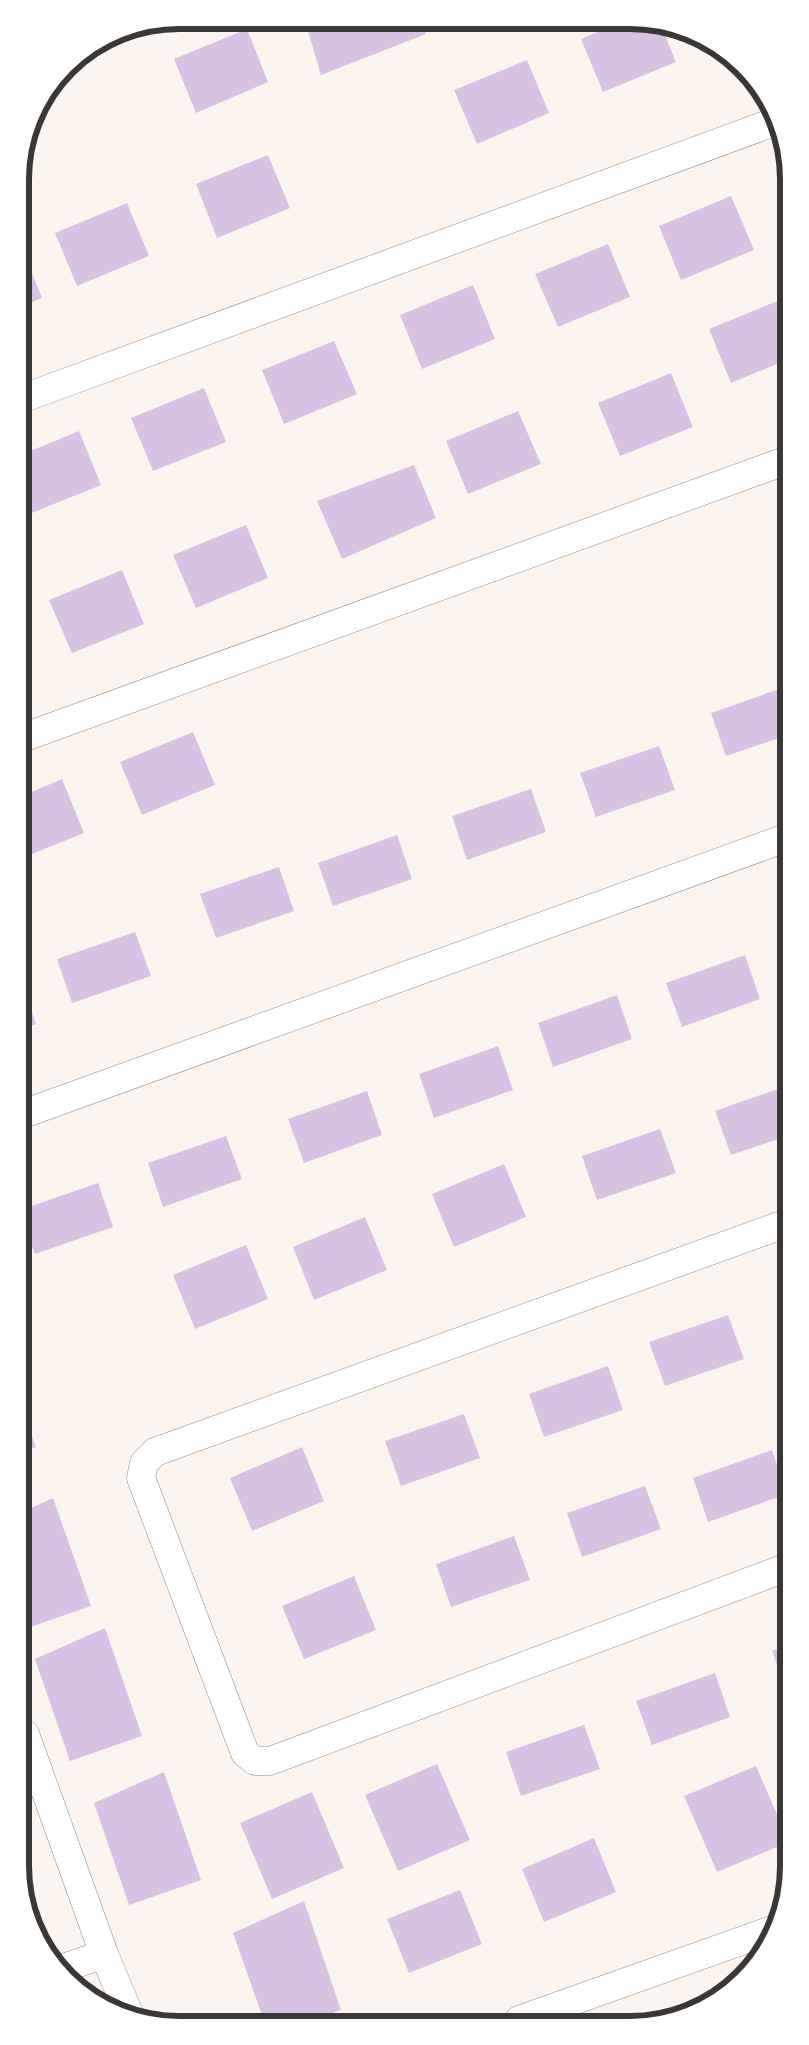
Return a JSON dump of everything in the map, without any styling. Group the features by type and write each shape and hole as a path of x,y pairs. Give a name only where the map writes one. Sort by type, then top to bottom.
{"street":[{"path":"29,396 770,124"},
{"path":"29,735 780,463"},
{"path":"29,1112 780,840"},
{"path":"780,1226 154,1452 144,1463 141,1478 245,1753 255,1762 279,1757 780,1570"},
{"path":"29,1745 104,1954 126,2006"},
{"path":"530,2016 763,1934"},
{"path":"68,1966 104,1954"}],"building":[{"path":"247,29 268,82 196,113 174,59"},
{"path":"307,29 424,29 426,34 321,75"},
{"path":"605,29 659,32 664,33 676,62 603,92 581,39"},
{"path":"527,60 549,113 477,144 454,90"},
{"path":"268,155 290,208 217,238 196,184"},
{"path":"731,196 754,250 681,280 659,226"},
{"path":"127,203 149,256 77,286 55,233"},
{"path":"608,244 630,297 558,327 535,274"},
{"path":"29,266 42,298 29,304"},
{"path":"473,285 495,339 422,369 400,315"},
{"path":"780,300 780,363 731,383 709,329"},
{"path":"334,341 357,394 284,424 262,370"},
{"path":"671,373 693,427 620,456 598,403"},
{"path":"204,388 226,442 153,471 131,418"},
{"path":"518,411 541,464 468,494 446,441"},
{"path":"79,431 101,485 29,514 29,452"},
{"path":"414,465 436,518 342,559 317,501"},
{"path":"246,525 268,578 196,608 173,555"},
{"path":"122,570 144,624 72,653 49,600"},
{"path":"780,689 780,738 726,756 711,713"},
{"path":"193,732 215,785 142,815 120,762"},
{"path":"659,746 675,790 596,817 580,773"},
{"path":"62,779 84,833 29,855 29,793"},
{"path":"531,789 546,832 467,860 452,816"},
{"path":"397,835 412,879 333,906 318,863"},
{"path":"279,867 294,911 216,938 200,894"},
{"path":"135,932 151,976 72,1003 57,959"},
{"path":"745,955 760,999 682,1027 666,983"},
{"path":"617,995 632,1039 553,1067 538,1023"},
{"path":"29,1004 36,1024 29,1027"},
{"path":"498,1046 513,1090 434,1118 419,1074"},
{"path":"780,1088 780,1138 731,1155 715,1111"},
{"path":"367,1091 382,1135 304,1163 288,1119"},
{"path":"660,1129 676,1173 597,1200 582,1156"},
{"path":"226,1136 242,1179 163,1207 148,1163"},
{"path":"504,1164 526,1217 454,1247 432,1194"},
{"path":"98,1183 113,1227 35,1254 29,1238 29,1207"},
{"path":"365,1217 387,1270 314,1300 293,1247"},
{"path":"246,1245 268,1299 195,1329 173,1275"},
{"path":"728,1315 744,1359 665,1386 649,1342"},
{"path":"608,1366 623,1410 544,1437 529,1394"},
{"path":"464,1414 480,1458 401,1486 385,1441"},
{"path":"29,1428 36,1447 29,1450"},
{"path":"302,1447 324,1501 252,1531 230,1478"},
{"path":"772,1450 780,1473 780,1496 708,1522 693,1478"},
{"path":"645,1486 661,1529 582,1557 567,1513"},
{"path":"53,1498 91,1606 29,1628 29,1509"},
{"path":"514,1536 530,1580 451,1607 436,1564"},
{"path":"354,1576 376,1630 304,1659 282,1606"},
{"path":"105,1628 142,1736 70,1761 35,1659"},
{"path":"780,1648 780,1672 772,1651"},
{"path":"715,1673 730,1717 652,1745 636,1701"},
{"path":"584,1725 600,1769 521,1796 506,1752"},
{"path":"437,1764 470,1840 398,1871 365,1795"},
{"path":"756,1766 780,1821 780,1846 717,1872 684,1796"},
{"path":"164,1772 201,1880 129,1905 94,1803"},
{"path":"312,1792 344,1868 272,1899 240,1823"},
{"path":"594,1838 616,1892 544,1922 522,1869"},
{"path":"460,1890 482,1944 409,1973 387,1919"},
{"path":"304,1901 341,2010 322,2016 262,2016 233,1933"}]}
